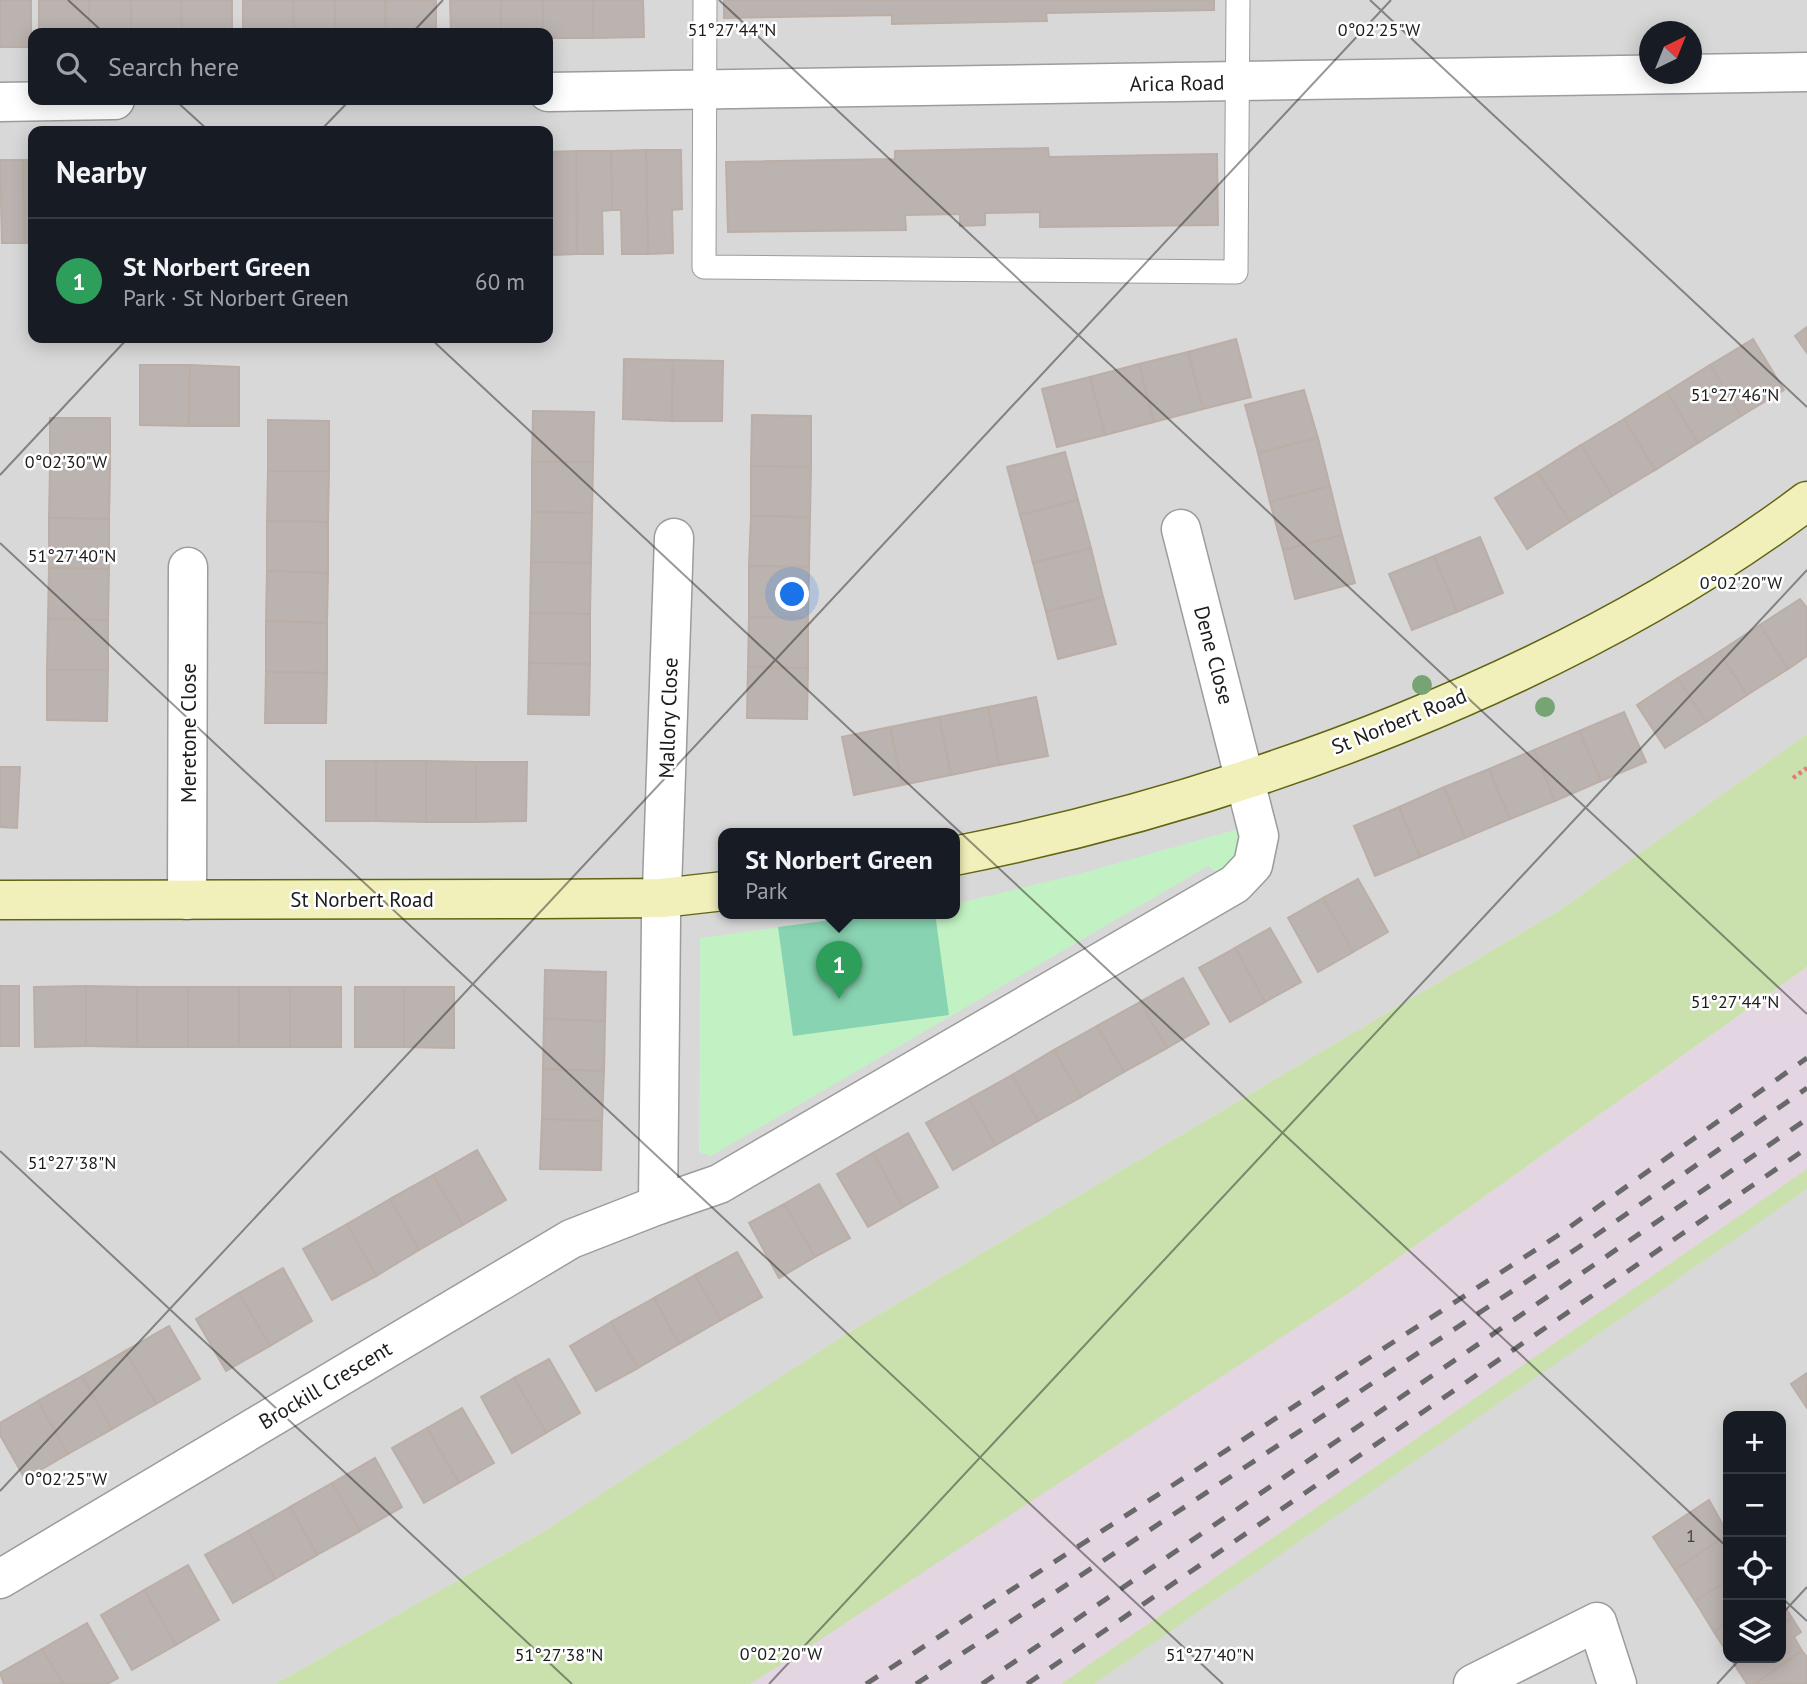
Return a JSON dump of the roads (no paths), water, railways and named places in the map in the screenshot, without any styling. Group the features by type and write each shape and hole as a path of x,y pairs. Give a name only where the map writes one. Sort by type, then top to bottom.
{"street":[{"name":"Arica Road","path":"553,93 1807,72"},
{"path":"0,102 28,102"},
{"name":"St Norbert Road","path":"960,854 1246,782 1408,718 1568,647 1695,576 1807,501"},
{"name":"Dene Close","path":"658,1205 719,1184 1235,884 1253,865 1259,836 1181,529"},
{"name":"Mallory Close","path":"658,1205 662,898 674,538"},
{"name":"Meretone Close","path":"187,900 188,567"},
{"name":"St Norbert Road","path":"0,900 662,898 718,892"},
{"name":"Brockill Crescent","path":"0,1579 561,1245 658,1205"},
{"path":"1474,1684 1597,1622 1617,1684"}],"lane":[{"path":"705,0 704,267 1236,272 1238,0"}],"railway":[{"path":"866,1684 1557,1236 1807,1058"},
{"path":"916,1684 1579,1247 1807,1088"},
{"path":"982,1684 1807,1119"},
{"path":"1027,1684 1807,1148"}],"place":[{"name":"St Norbert Green","path":"839,999"}]}
